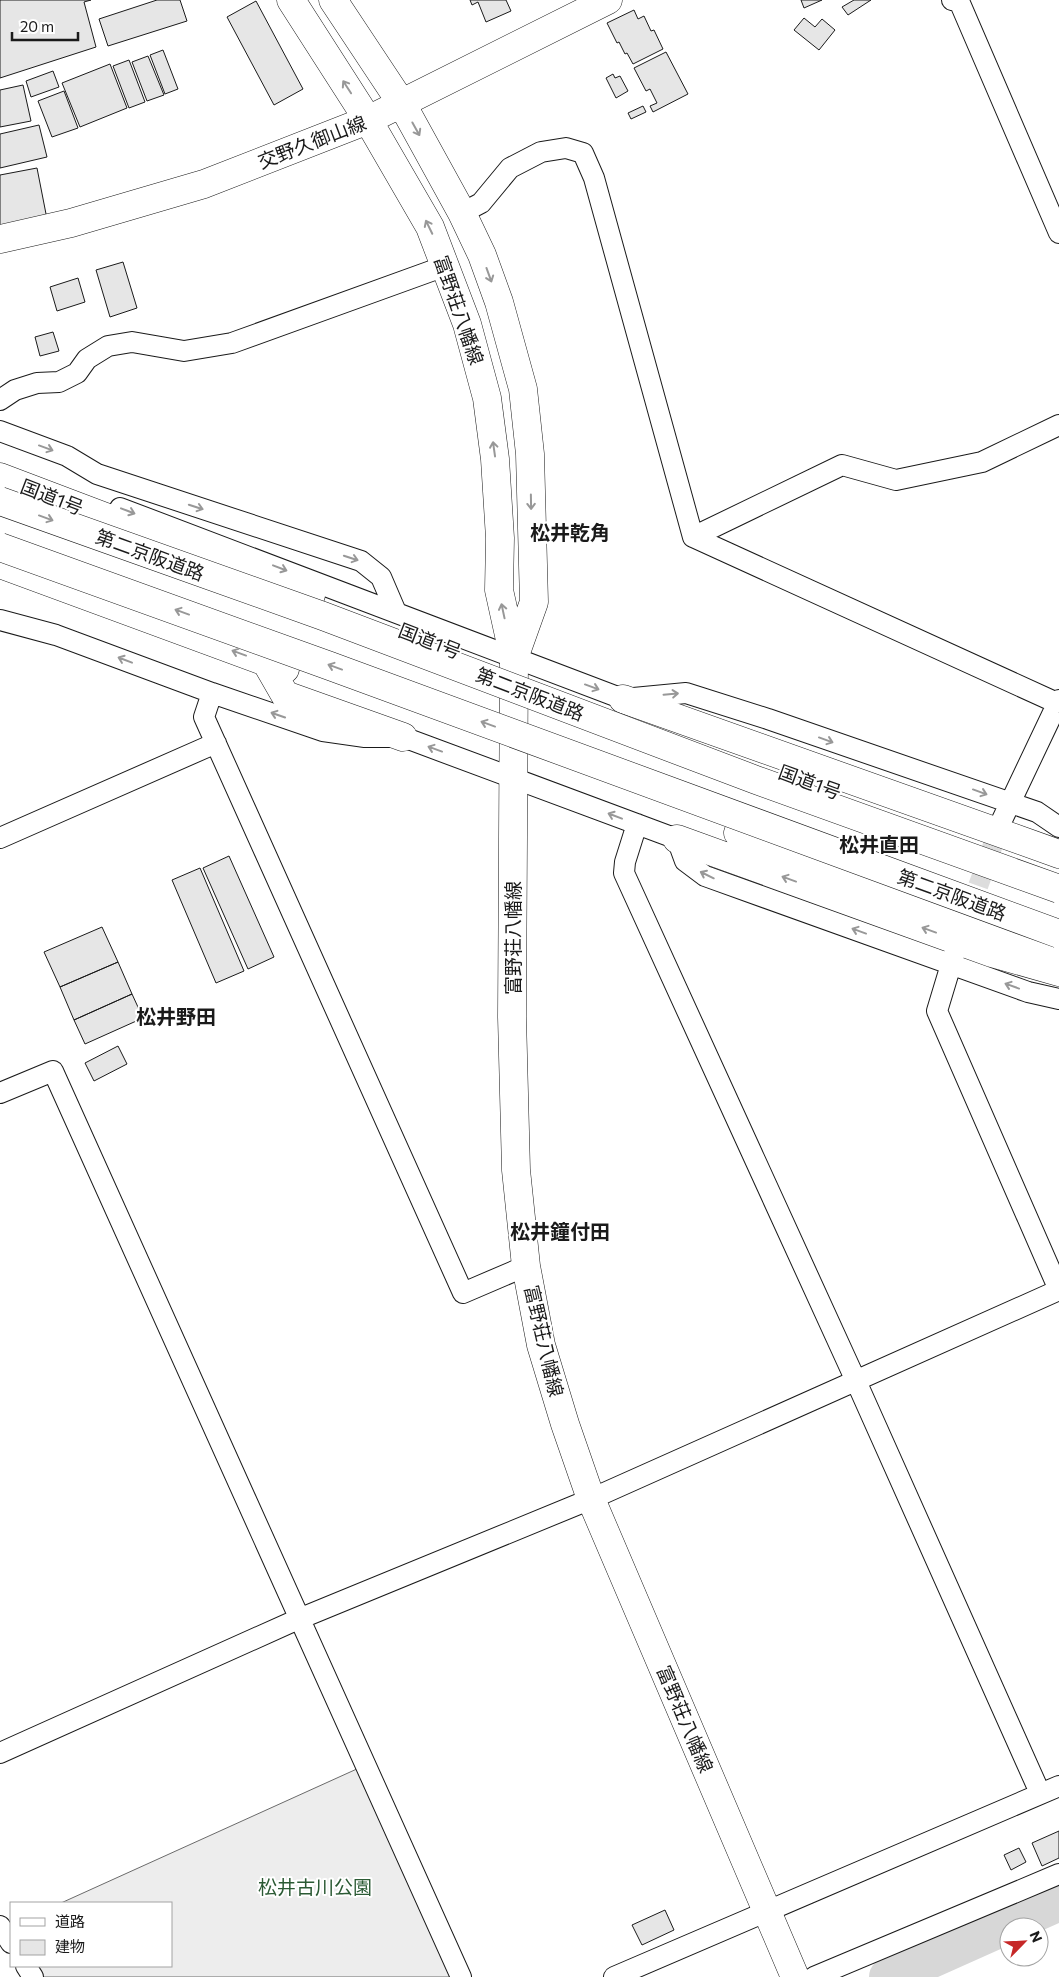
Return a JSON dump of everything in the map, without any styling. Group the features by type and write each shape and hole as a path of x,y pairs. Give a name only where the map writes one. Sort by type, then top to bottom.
{"main road":[{"name":"富野荘八幡線","path":"291,0 368,120 430,228 467,324 487,398 495,460 500,538 498,590 514,658 512,1017 516,1170 526,1266 541,1345 565,1424 591,1499 795,1977"},
{"name":"富野荘八幡線","path":"333,0 402,104 462,213 482,255 498,302 523,389 530,454 534,602 514,658"},
{"name":"交野久御山線","path":"0,239 71,223 204,184 368,120 608,0"},
{"name":"国道1号","path":"0,477 607,708 1059,872"},
{"name":"第二京阪道路","path":"0,501 323,616 756,780 1059,889"},
{"name":"第二京阪道路","path":"0,547 1059,934"},
{"path":"0,564 275,666 1059,950"},
{"path":"275,666 285,695 403,737"},
{"path":"623,698 1059,854"},
{"path":"677,839 992,952 1059,972"}],"street":[{"path":"952,0 959,1 1059,233"},
{"path":"462,213 481,203 510,168 541,152 566,148 583,153 594,178 693,537"},
{"path":"0,400 15,390 37,383 58,382 76,373 87,359 108,346 132,342 184,351 232,343 445,266"},
{"path":"693,537 842,465 896,480 982,462 1059,425"},
{"path":"0,431 67,456 97,474 361,561 380,577 396,612"},
{"path":"0,463 623,698 686,693 768,719 1006,812 1037,812 1059,827"},
{"path":"693,537 1058,702 1006,812"},
{"path":"0,620 56,635 212,693 323,730 365,737 403,737 677,839 685,861 705,876 953,956 1028,992 1059,999"},
{"path":"212,693 204,717 463,1293 526,1266"},
{"path":"0,838 216,744"},
{"path":"614,1977 1050,1790 856,1381 624,873 625,862 637,824"},
{"path":"0,1753 300,1618 591,1499 1059,1290 937,1011 953,956"},
{"path":"0,1094 53,1071 460,1977"},
{"path":"814,1977 1059,1874"},
{"path":"0,1926 10,1941"}],"shaded area":[{"name":"松井古川公園","path":"359,1768 452,1977 35,1977 29,1967 172,1967 172,1902 63,1902"}],"building":[{"path":"0,0 91,0 84,2 96,47 0,78"},
{"path":"157,0 180,0 187,21 108,46 99,19"},
{"path":"470,0 506,0 511,11 486,22 478,2 472,5"},
{"path":"801,0 822,0 804,8"},
{"path":"854,0 871,0 848,15 842,7"},
{"path":"256,1 303,89 274,105 227,17"},
{"path":"634,10 638,19 644,16 651,31 654,30 663,49 633,64 619,42 617,43 607,23"},
{"path":"804,18 815,27 822,19 835,30 819,50 794,30"},
{"path":"163,50 178,89 165,94 150,55"},
{"path":"666,52 688,94 653,112 650,106 657,103 650,89 646,91 634,68"},
{"path":"148,56 164,95 147,101 132,62"},
{"path":"129,60 145,102 129,108 113,66"},
{"path":"110,64 127,108 80,127 62,83"},
{"path":"53,71 59,87 31,97 26,81"},
{"path":"613,74 615,78 620,76 628,91 616,98 606,78"},
{"path":"23,85 31,121 0,127 0,90"},
{"path":"64,91 78,128 52,137 38,101"},
{"path":"643,106 646,112 631,119 628,113"},
{"path":"39,125 47,157 0,168 0,134"},
{"path":"37,168 47,219 0,228 0,175"},
{"path":"123,262 137,308 110,317 96,270"},
{"path":"78,278 85,302 57,311 50,287"},
{"path":"53,332 59,351 40,356 35,337"},
{"path":"229,856 274,957 248,969 203,868"},
{"path":"200,868 244,971 216,983 172,880"},
{"path":"102,927 118,962 60,987 44,952"},
{"path":"118,962 132,994 74,1020 60,987"},
{"path":"132,994 143,1018 85,1044 74,1020"},
{"path":"118,1046 127,1064 94,1081 85,1063"},
{"path":"1059,1831 1059,1858 1042,1866 1032,1843"},
{"path":"1019,1848 1026,1862 1011,1870 1004,1855"},
{"path":"665,1910 674,1930 642,1945 632,1925"}],"waterway":[{"path":"889,1977 1059,1901"}],"tunnel":[{"path":"968,914 1002,820"}],"district":[{"name":"松井乾角","path":"570,533"},
{"name":"松井直田","path":"879,845"},
{"name":"松井野田","path":"176,1017"},
{"name":"松井鐘付田","path":"560,1232"}]}
